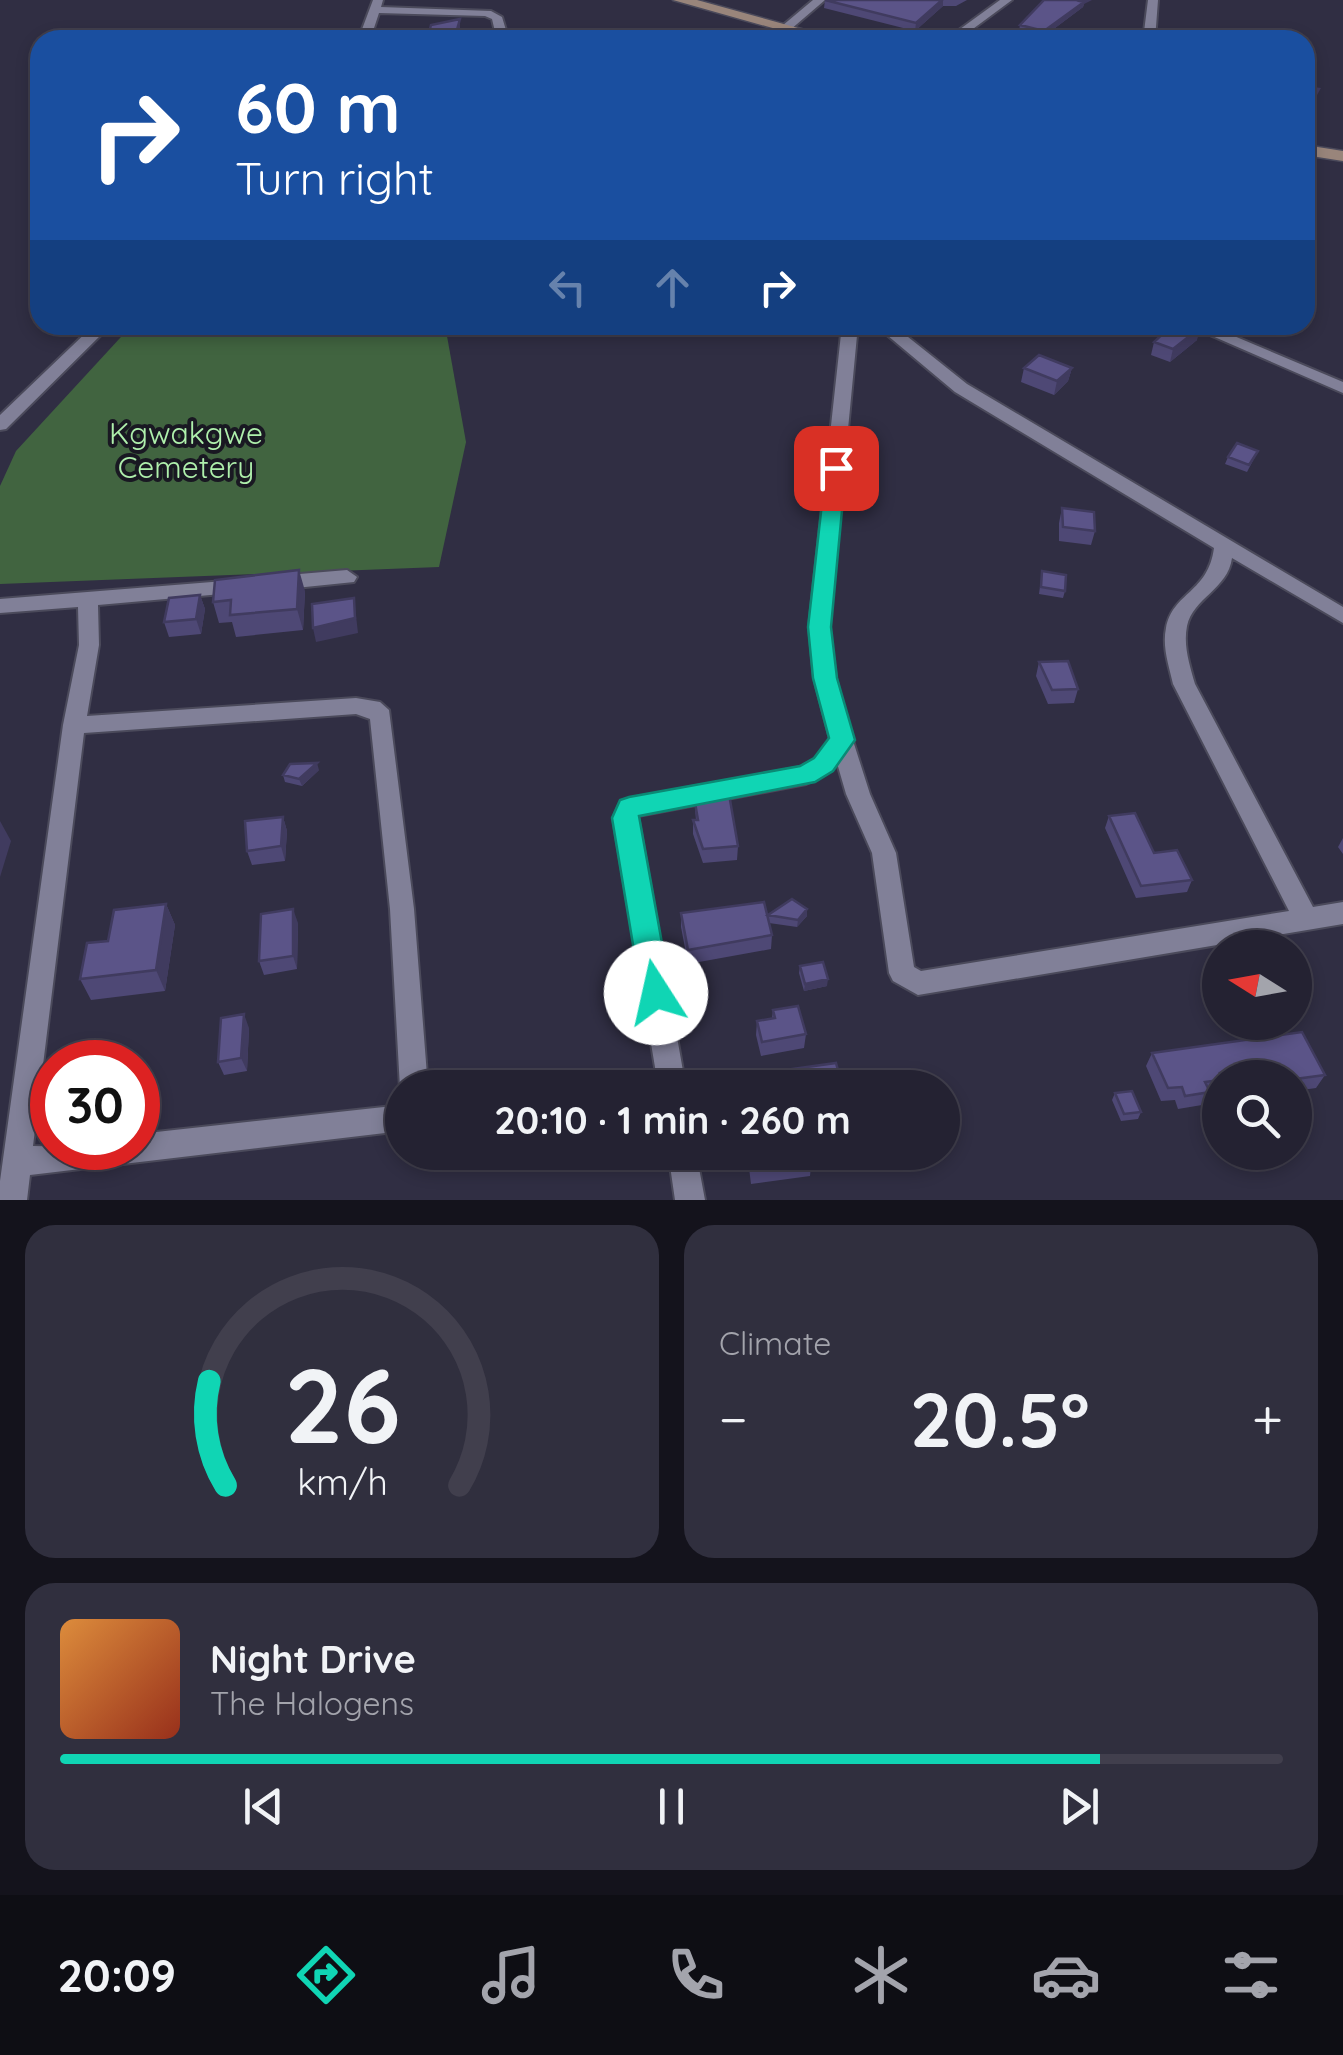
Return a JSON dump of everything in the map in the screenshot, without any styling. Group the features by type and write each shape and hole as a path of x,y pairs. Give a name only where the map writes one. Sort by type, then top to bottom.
{"street":[{"path":"680,0 794,30"},
{"path":"786,28 820,0"},
{"path":"966,30 1006,0"},
{"path":"1150,30 1153,0"},
{"path":"367,30 376,5 487,13 497,17 500,30"},
{"path":"1315,152 1343,156"},
{"path":"0,425 93,335"},
{"path":"849,335 820,627 825,678 842,740 858,794 884,853 899,958 906,979 918,982 1343,912"},
{"path":"895,335 961,388 1343,616"},
{"path":"1218,335 1343,388"},
{"path":"1224,544 1224,563 1217,580 1186,604 1176,621 1175,657 1184,684 1306,918"},
{"path":"0,606 347,577"},
{"path":"12,1200 74,725 90,646 88,600"},
{"path":"74,725 356,706 372,708 381,716 402,909 413,1070"},
{"path":"668,1070 625,818 629,808 806,775 824,764 842,740"},
{"path":"19,1162 385,1120"},
{"path":"685,1170 690,1200"}],"green space":[{"name":"Kgwakgwe Cemetery","path":"123,335 447,335 466,442 439,567 0,584 0,486 16,451"}],"building":[{"path":"825,0 942,0 916,23"},
{"path":"1044,0 1084,2 1045,30 1020,25"},
{"path":"460,19 457,30 430,30 431,25"},
{"path":"1161,335 1191,335 1173,349 1154,342"},
{"path":"1039,355 1072,368 1057,381 1024,368"},
{"path":"1237,443 1258,451 1249,465 1228,457"},
{"path":"1062,508 1094,512 1095,531 1063,527"},
{"path":"299,570 297,609 230,615 231,600 213,602 215,580"},
{"path":"1042,571 1066,575 1065,591 1041,587"},
{"path":"200,595 196,619 164,622 169,598"},
{"path":"354,598 355,618 313,628 312,604"},
{"path":"1068,661 1078,689 1052,690 1039,662"},
{"path":"317,763 299,779 283,775 290,764"},
{"path":"729,794 738,846 703,849 693,820 698,820 694,797"},
{"path":"1135,813 1154,853 1177,850 1192,880 1141,886 1109,816"},
{"path":"283,817 281,846 247,851 245,821"},
{"path":"792,899 807,909 798,920 768,915"},
{"path":"764,902 772,935 688,950 681,913"},
{"path":"166,904 156,970 80,979 87,943 108,941 114,910"},
{"path":"293,909 293,956 259,961 261,914"},
{"path":"823,962 828,979 805,984 800,966"},
{"path":"798,1006 806,1034 762,1042 757,1021 775,1018 773,1010"},
{"path":"244,1014 241,1058 218,1062 221,1018"},
{"path":"1245,1040 1306,1040 1325,1075 1312,1077 1312,1060 1202,1060 1202,1093 1185,1096 1182,1087 1168,1088 1152,1053"},
{"path":"836,1063 838,1070 785,1070"},
{"path":"1132,1091 1141,1112 1124,1114 1115,1093"}],"route":[{"path":"656,993 625,818 629,808 806,775 824,764 842,740 825,678 820,627 836,468"}]}
